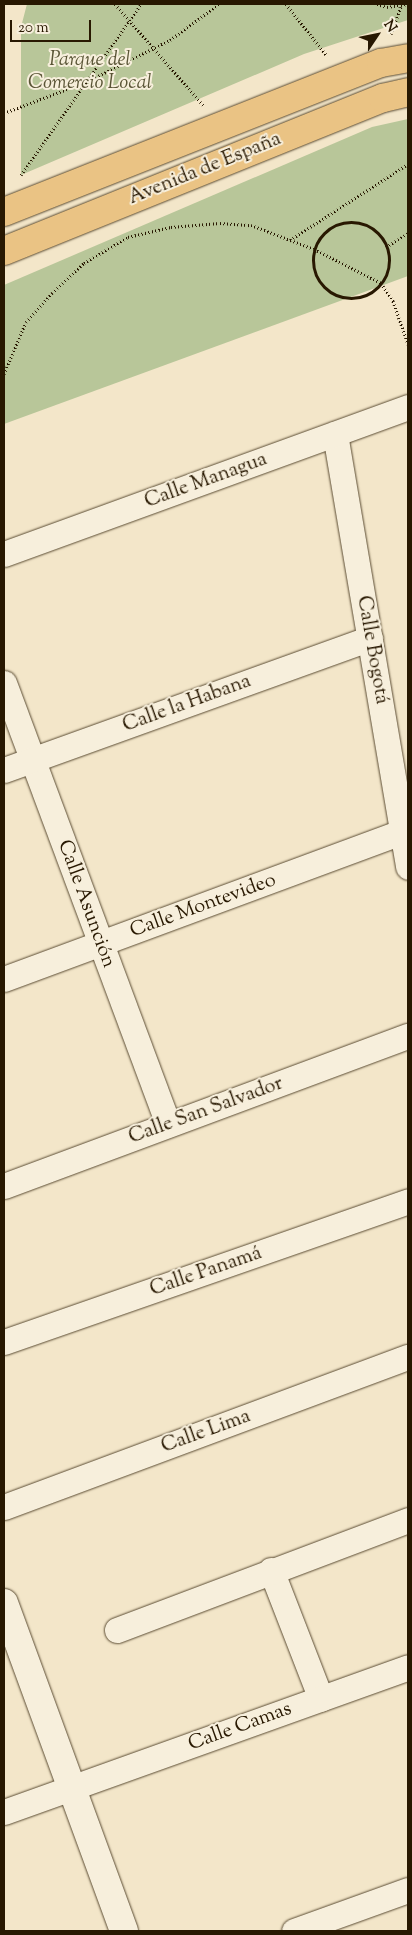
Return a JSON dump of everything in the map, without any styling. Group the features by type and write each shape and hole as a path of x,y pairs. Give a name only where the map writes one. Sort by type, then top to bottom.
{"main road":[{"name":"Avenida de España","path":"4,212 381,63 408,58"},
{"name":"Avenida de España","path":"4,251 383,98 408,92"}],"street":[{"name":"Calle Managua","path":"4,554 408,407"},
{"name":"Calle Bogotá","path":"335,434 408,867"},
{"name":"Calle la Habana","path":"4,770 370,638"},
{"name":"Calle Asunción","path":"4,683 168,1125"},
{"name":"Calle Montevideo","path":"4,979 402,832"},
{"name":"Calle San Salvador","path":"4,1186 408,1036"},
{"name":"Calle Panamá","path":"4,1342 408,1201"},
{"name":"Calle Lima","path":"4,1507 408,1357"},
{"path":"117,1630 271,1570 408,1520"},
{"path":"271,1570 321,1698"},
{"path":"5,1610 124,1931"},
{"name":"Calle Camas","path":"4,1812 408,1667"},
{"path":"294,1931 408,1890"}],"path":[{"path":"115,4 222,126"},
{"path":"16,182 141,4"},
{"path":"4,113 86,82 170,40 220,4"},
{"path":"286,4 344,78"},
{"path":"377,4 387,7 401,7 408,4"},
{"path":"290,240 408,164"},
{"path":"349,222 361,224 371,228 380,236 386,246 389,259 387,272 381,283 371,292 359,297 346,298 333,294 323,286 316,275 313,262 314,249 327,230 349,222"},
{"path":"4,374 26,322 52,293 84,263 128,237 171,228 220,223 251,226 290,240 314,249 381,283 392,301 408,344"},
{"path":"386,246 408,233"}],"green space":[{"name":"Parque del Comercio Local","path":"27,4 408,4 408,20 304,54 21,175 21,27"},
{"path":"408,119 408,276 4,424 4,285 372,127"}]}
